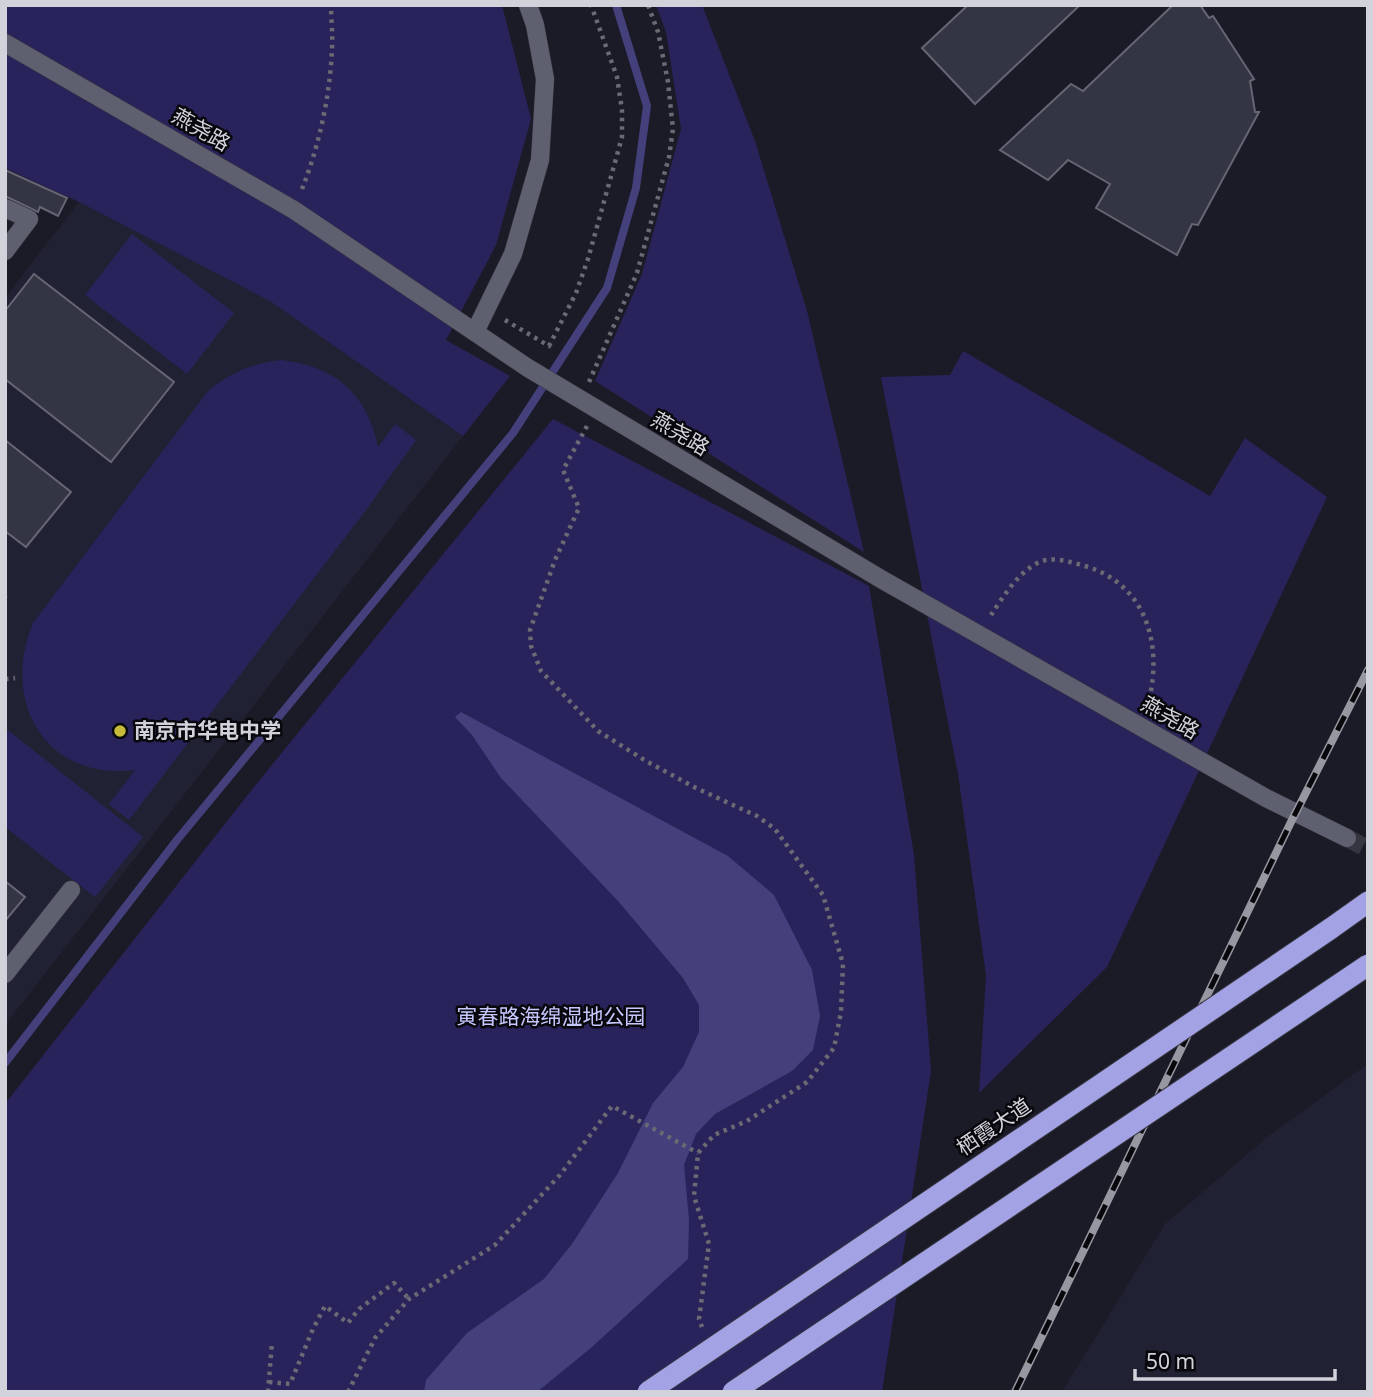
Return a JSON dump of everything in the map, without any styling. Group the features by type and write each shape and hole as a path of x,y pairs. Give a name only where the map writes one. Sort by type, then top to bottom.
{"highway":[{"name":"栖霞大道","path":"648,1392 1368,902"},
{"path":"733,1392 1368,964"}],"street":[{"path":"475,332 513,254 540,160 545,79 535,25 527,5"},
{"name":"燕尧路","path":"5,43 294,210 528,368 881,579 1266,798 1347,838"},
{"path":"5,208 29,219 5,250"},
{"path":"5,974 71,890"}],"path":[{"path":"294,210 312,160 325,108 332,50 331,5"},
{"path":"486,309 549,346 576,293 589,259 622,138 622,110 617,77 591,5"},
{"path":"648,5 658,32 668,82 673,129 669,157 637,273 589,381 596,410 563,470 579,508 555,560 530,630 531,646 541,671 597,731 696,788 757,816 775,829 823,895 843,964 841,1012 834,1048 807,1082 747,1121 714,1135 698,1153 694,1196 709,1244 699,1319 703,1331"},
{"path":"991,615 1025,572 1041,562 1054,559 1095,569 1119,584 1138,604 1150,632 1155,658 1153,688 1142,727"},
{"path":"5,679 16,678"},
{"path":"348,1392 375,1338 409,1299 495,1245 560,1175 612,1107 698,1153"},
{"path":"269,1382 290,1384 325,1306 348,1323 359,1309 394,1283 409,1299"},
{"path":"268,1392 272,1342"}],"shaded area":[{"name":"南京市华电中学","path":"79,202 271,301 463,436 5,1025 5,298"},
{"path":"461,712 728,856 774,895 812,970 820,1016 813,1050 792,1071 715,1114 696,1134 684,1165 689,1220 688,1259 592,1347 537,1392 424,1392 426,1380 467,1333 544,1279 572,1244 618,1173 653,1103 683,1067 699,1032 699,1005 683,978 618,901 501,778 472,735 455,717"},
{"path":"1368,1064 1368,1392 1062,1392 1165,1224 1270,1135"}],"green space":[{"path":"5,5 502,5 531,119 496,245 446,340 510,376 463,436 270,301 79,202 5,168"},
{"path":"656,5 702,5 755,141 807,311 864,552 595,381 642,274 681,129 666,32"},
{"path":"132,234 234,313 187,374 85,295"},
{"path":"963,351 1210,496 1245,438 1327,497 1107,967 979,1093 986,975 958,774 881,377 950,375"},
{"path":"281,360 318,369 346,386 366,412 378,447 395,424 416,440 366,510 129,820 109,804 135,770 104,770 77,763 55,749 38,730 27,707 22,681 24,652 33,623 208,391 242,370"},
{"name":"寅春路海绵湿地公园","path":"553,419 869,586 914,855 931,1071 882,1392 5,1392 5,1104 250,792"},
{"path":"5,728 143,837 95,897 5,827"}],"building":[{"path":"968,5 1080,5 975,104 922,48"},
{"path":"1173,5 1200,5 1209,18 1213,16 1254,79 1250,81 1255,112 1259,112 1198,225 1192,224 1177,255 1096,208 1110,184 1068,160 1048,180 1000,150 1071,84 1083,91"},
{"path":"5,170 67,198 58,216 40,207 38,212 5,196"},
{"path":"34,274 174,382 111,462 5,379 5,311"},
{"path":"5,440 71,492 26,547 5,531"},
{"path":"5,881 25,897 5,921"}],"waterway":[{"path":"5,1063 177,840 513,433 607,288 636,188 647,106 616,5"}],"tunnel":[{"path":"1347,838 1368,849"}],"railway":[{"path":"1015,1392 1291,822 1368,670"}],"place":[{"name":"南京市华电中学","path":"120,731"}]}
